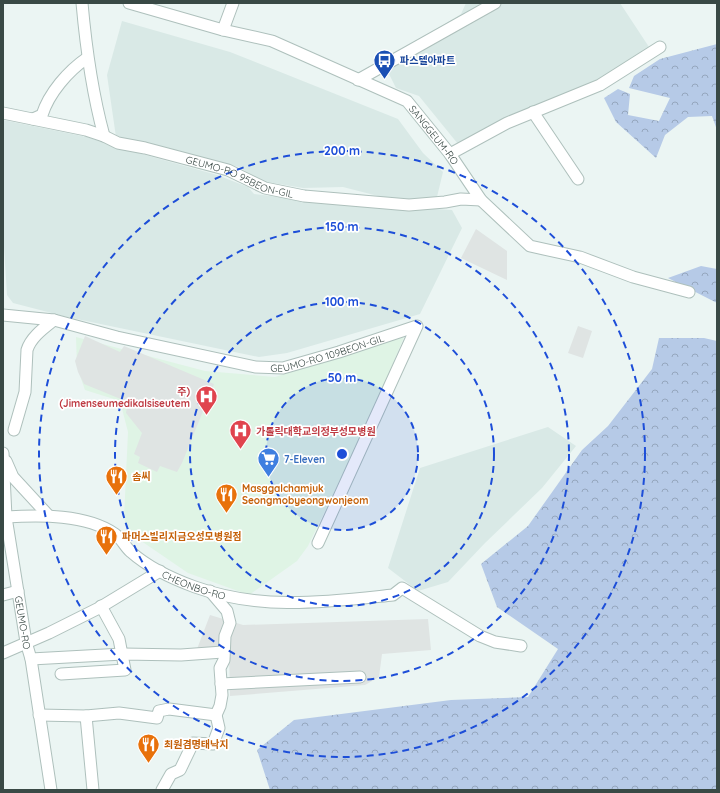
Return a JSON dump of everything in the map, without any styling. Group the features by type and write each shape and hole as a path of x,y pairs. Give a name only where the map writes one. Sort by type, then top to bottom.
{"street":[{"path":"82,3 91,85 104,136"},
{"name":"SANGGEUM-RO","path":"129,3 223,30 272,41 407,101 450,154 481,200 530,246 580,257 633,277 689,292"},
{"path":"223,30 233,3"},
{"path":"358,80 494,3"},
{"path":"450,154 507,123 600,85 660,47"},
{"path":"33,119 42,115 46,104 73,67 87,58"},
{"path":"533,112 578,179"},
{"name":"GEUMO-RO 95BEON-GIL","path":"3,113 104,136 118,144 145,148 228,170 265,188 304,196 408,205 461,199 481,200"},
{"name":"GEUMO-RO 109BEON-GIL","path":"3,314 54,320 117,337 255,367 274,368 293,365 333,354 417,326 318,542"},
{"path":"14,430 25,392 26,350 28,344 39,332 54,320"},
{"path":"3,454 13,477 48,515"},
{"name":"GEUMO-RO","path":"3,454 6,517 26,642 31,659 51,790"},
{"path":"6,517 48,515 84,521 116,535 131,552 160,571"},
{"name":"CHEONBO-RO","path":"3,653 26,642 49,634 160,571 196,587 268,603 326,602 371,597 394,594 402,588 480,636 495,642 521,646"},
{"path":"3,595 18,591"},
{"path":"162,790 171,774 180,770 193,743 213,744 218,728 216,714 220,706 222,684 220,668 224,660 223,652 225,636 230,623 228,611 210,591"},
{"path":"61,674 125,670 119,639 100,606"},
{"path":"31,659 123,654 181,655 223,652"},
{"path":"222,684 360,677"},
{"path":"39,715 86,716 119,713 157,718 159,711 169,710 216,714"},
{"path":"86,716 93,790"}],"shaded area":[{"name":"파스텔아파트","path":"466,3 489,3 467,24 501,3 620,3 649,47 598,81 458,144 419,96 396,88 382,60 414,43 461,14"},
{"path":"122,21 230,52 398,119 423,153 443,172 436,201 382,197 343,187 303,188 261,181 239,167 116,137 107,75"},
{"path":"3,120 87,137 217,175 248,187 254,194 324,202 452,210 462,228 420,314 287,353 259,357 67,317 13,303 7,295 3,231"},
{"path":"476,229 507,251 507,280 461,258"},
{"path":"578,326 592,331 583,358 568,353"},
{"path":"85,336 120,352 124,346 214,384 177,472 160,466 157,472 138,463 140,457 134,454 142,433 126,413 128,402 84,384 78,372 75,361"},
{"name":"가톨릭대학교의정부성모병원","path":"76,337 205,371 275,377 404,337 371,416 308,546 297,561 249,595 188,573 128,532 124,518 128,432 120,401 85,390 77,367"},
{"path":"548,427 576,446 542,488 485,543 448,582 418,591 388,568 420,468"},
{"path":"210,615 243,625 428,619 431,650 382,654 379,677 365,685 230,696 229,652 197,649"}],"green space":[{"path":"717,44 717,130 712,116 688,117 665,135 656,158 616,122 604,98 618,89 630,94 628,115 659,121 670,98 629,88 634,76 660,59"},
{"path":"701,266 717,269 717,303 668,278"},
{"path":"659,338 704,338 717,341 717,790 270,790 257,750 294,720 451,700 528,697 558,649 497,607 481,564 528,526 582,450 608,426 652,369"}],"place":[{"name":"파스텔아파트","path":"384,80"},
{"name":"주) (Jimenseumedikalsiseutem","path":"206,416"},
{"name":"가톨릭대학교의정부성모병원","path":"241,450"},
{"name":"7-Eleven","path":"268,478"},
{"name":"솜씨","path":"116,496"},
{"name":"Masggalchamjuk Seongmobyeongwonjeom","path":"227,514"},
{"name":"파머스빌리지금오성모병원점","path":"106,556"},
{"name":"최원겸명태낙지","path":"149,764"}]}
